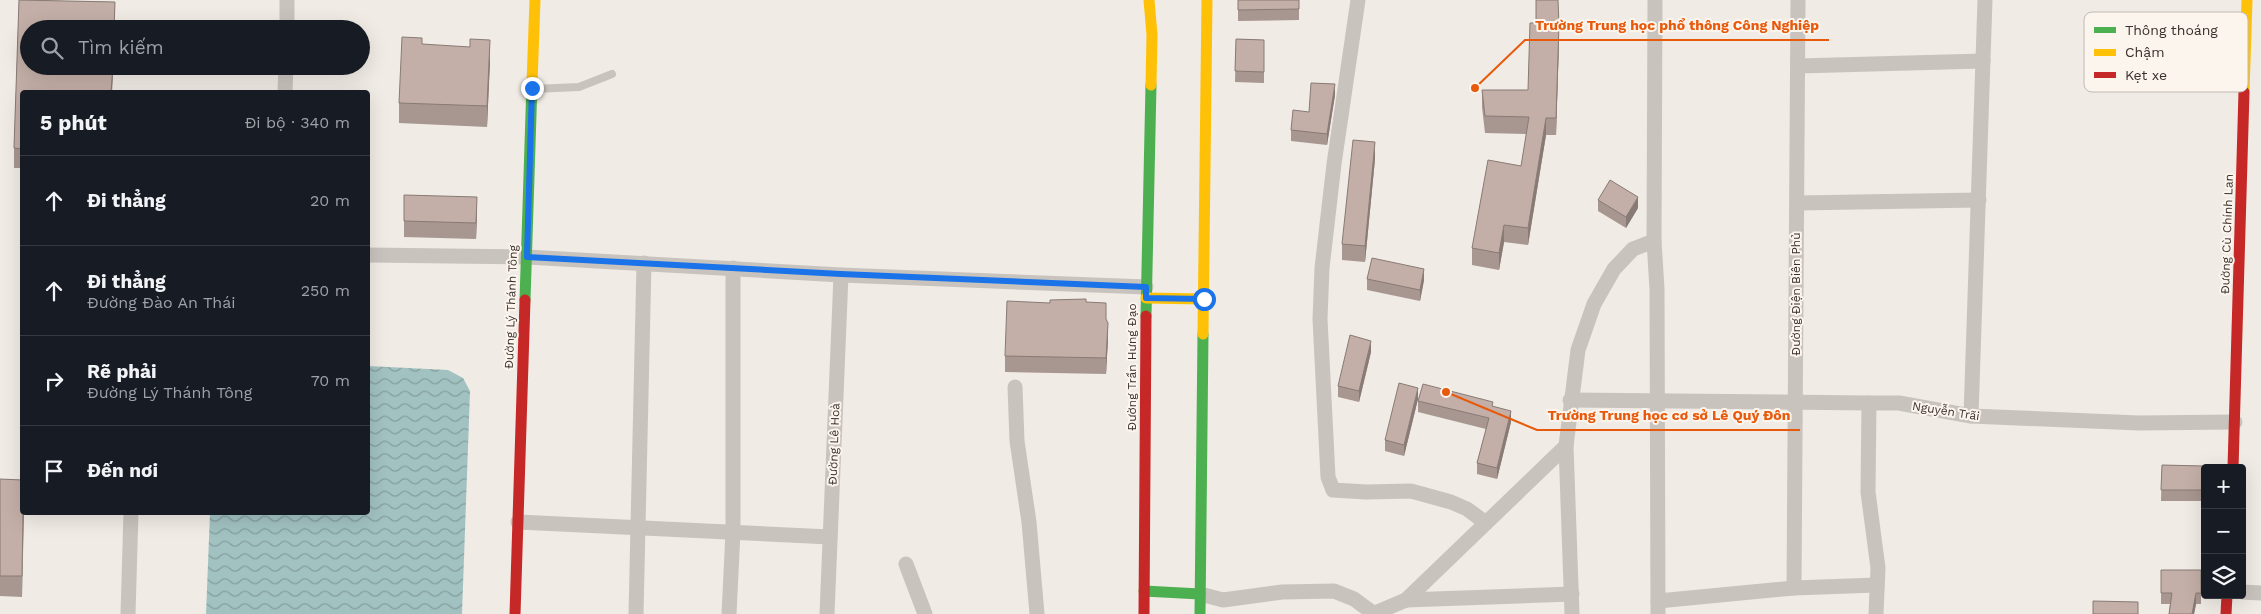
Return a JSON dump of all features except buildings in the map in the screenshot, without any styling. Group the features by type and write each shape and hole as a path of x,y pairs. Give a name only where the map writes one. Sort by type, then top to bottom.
{"main road":[{"name":"Đường Lý Thánh Tông","path":"514,614 535,0"},
{"name":"Đường Trần Hưng Đạo","path":"1144,614 1146,292 1152,35 1149,0"},
{"path":"1200,614 1207,0"},
{"name":"Đường Cù Chính Lan","path":"2233,464 2244,92"},
{"path":"1146,292 1204,299"},
{"path":"1144,591 1200,594"},
{"path":"2226,614 2227,599"}],"street":[{"path":"287,0 287,20"},
{"path":"1358,0 1332,173 1322,268 1320,318 1328,477 1333,490 1366,492 1411,491 1451,502 1467,509 1486,523"},
{"path":"1655,0 1654,241 1658,401 1658,607 1794,588 1878,584"},
{"name":"Đường Điện Biên Phủ","path":"1794,588 1798,0"},
{"path":"1971,416 1985,0"},
{"path":"1798,66 1983,61"},
{"path":"285,90 286,75"},
{"path":"1797,203 1979,200"},
{"path":"1572,614 1566,446 1570,400 1578,350 1594,304 1614,269 1633,249 1654,241"},
{"path":"370,255 527,257 1146,292"},
{"path":"636,614 644,263"},
{"path":"729,614 733,532 733,268"},
{"name":"Đường Lê Hoà","path":"827,614 841,274"},
{"path":"1015,387 1017,441 1029,522 1037,614"},
{"name":"Nguyễn Trãi","path":"1570,400 1899,403 1971,416 2139,422 2235,422"},
{"path":"1869,403 1868,492 1878,568 1876,614"},
{"path":"1200,594 1223,600 1282,592 1334,591 1354,599 1373,614 1406,600 1566,446"},
{"path":"128,614 131,515"},
{"path":"518,522 830,537"},
{"path":"906,564 925,614"},
{"path":"2246,592 2261,593"},
{"path":"1406,600 1572,594"}],"lane":[{"path":"532,88 579,87 612,74"}],"water":[{"path":"370,366 448,370 463,378 470,391 462,614 206,614 210,515 370,515"}],"traffic: fast":[{"path":"525,300 532,83"},
{"path":"1146,316 1151,85"},
{"path":"1200,614 1203,334"},
{"path":"1144,591 1200,594"}],"traffic: slow":[{"path":"532,83 535,0"},
{"path":"1149,0 1152,35 1151,85"},
{"path":"1203,334 1207,0"},
{"path":"2247,0 2247,12"},
{"path":"1146,298 1204,299"}],"traffic: jam":[{"path":"2233,464 2244,92"},
{"path":"515,614 525,300"},
{"path":"1144,614 1146,316"},
{"path":"2226,614 2227,599"}],"place":[{"name":"Trường Trung học phổ thông Công Nghiệp","path":"1475,88"},
{"name":"Trường Trung học cơ sở Lê Quý Đôn","path":"1446,392"}],"route":[{"path":"532,88 527,257 841,274 1146,287 1146,298 1204,299"}]}
